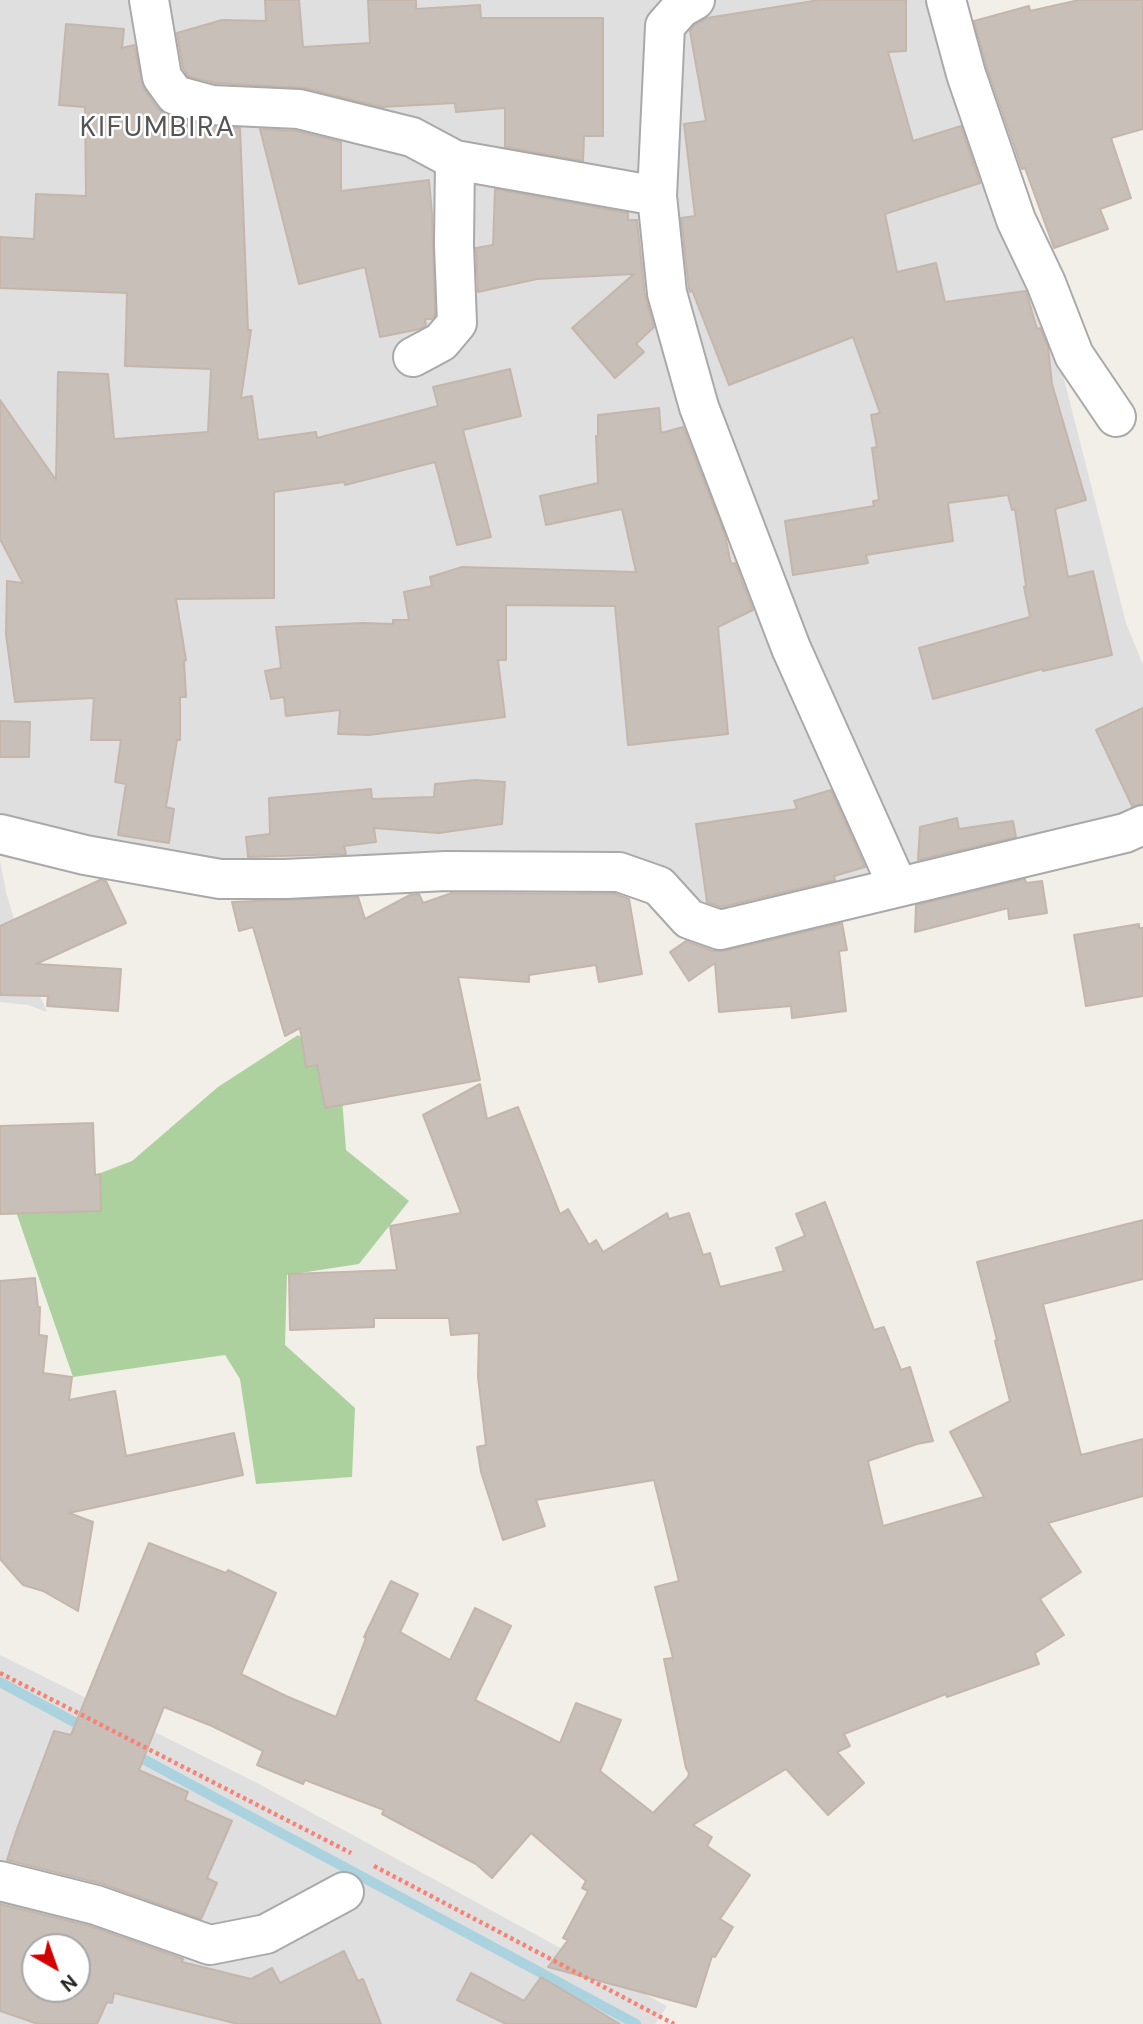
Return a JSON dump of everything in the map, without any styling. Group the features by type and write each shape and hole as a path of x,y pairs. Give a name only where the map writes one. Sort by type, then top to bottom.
{"street":[{"path":"149,0 162,77 175,95 212,105 299,109 412,137 455,160 657,195"},
{"path":"695,0 681,8 665,26 657,195 667,293 699,407 791,648 898,887"},
{"path":"946,0 965,74 1016,220 1046,284 1074,355 1116,417"},
{"path":"413,357 441,342 457,323 455,160"},
{"path":"0,834 85,855 220,879 286,879 446,871 619,872 659,886 689,919 720,930 1125,833 1143,825"},
{"path":"0,1881 96,1905 211,1945 266,1934 354,1876"}],"path":[{"path":"0,1673 351,1854"},
{"path":"354,1876 674,2024"}],"shaded area":[{"path":"0,0 939,0 1049,320 1126,623 1143,665 1143,840 722,933 654,890 0,845"},
{"path":"0,860 6,892 30,973 47,1012 28,1005 0,1002"},
{"path":"0,1655 259,1784 667,2006 655,2024 0,2024"}],"green space":[{"path":"298,1035 340,1072 346,1150 409,1201 359,1264 287,1275 285,1345 355,1408 352,1477 256,1484 240,1379 225,1355 73,1377 14,1206 132,1161 218,1087"}],"building":[{"path":"265,0 299,0 303,47 370,43 368,0 416,0 416,9 480,5 481,18 603,18 603,136 584,136 583,161 505,147 505,108 456,112 455,103 382,107 304,88 215,83 188,76 183,68 177,33 222,20 266,21"},
{"path":"820,0 906,0 906,51 888,52 913,141 961,126 980,183 885,214 897,272 936,263 945,302 1026,291 1037,329 1040,328 1048,347 1052,384 1086,500 1055,509 1068,577 1093,571 1112,655 1043,671 1042,669 933,699 919,648 1030,617 1015,509 1012,510 1008,495 948,503 953,541 866,555 868,563 793,575 785,521 874,506 873,501 879,500 872,448 877,447 871,415 880,413 853,337 729,385 692,290 690,292 689,289 681,218 695,216 684,124 706,121 690,31 695,25 707,18"},
{"path":"1079,0 1143,0 1143,129 1111,138 1131,198 1100,209 1108,229 1054,248 1025,168 1022,169 987,68 974,21 1029,6 1030,11"},
{"path":"66,24 124,29 122,48 134,45 144,89 157,108 168,116 207,126 240,128 248,330 251,330 241,398 252,396 258,440 316,432 317,438 438,406 433,387 510,369 521,416 463,430 491,537 457,545 435,462 345,485 344,482 274,492 274,598 176,599 186,660 186,697 180,697 180,740 177,740 166,807 174,809 169,843 118,835 126,784 115,782 121,740 91,740 94,698 15,702 6,634 7,581 23,583 0,539 0,400 56,480 58,372 108,374 114,439 208,432 211,369 125,366 127,293 0,288 0,237 34,239 36,194 86,196 85,107 59,105"},
{"path":"260,129 296,131 341,142 341,191 429,180 435,315 432,319 425,319 426,325 420,329 380,337 365,267 299,284"},
{"path":"495,189 628,213 628,220 637,220 645,295 654,327 636,344 644,352 615,378 572,328 634,274 537,279 478,292 476,248 493,245"},
{"path":"659,408 661,433 683,427 725,535 731,564 735,563 753,610 718,627 728,734 628,745 615,606 506,605 506,660 498,660 505,717 369,735 338,734 340,710 286,716 284,697 271,699 265,671 281,668 276,627 393,624 393,620 409,620 404,592 432,586 430,577 462,567 636,572 622,509 546,525 540,496 598,483 598,415"},
{"path":"1143,708 1143,804 1132,806 1096,730"},
{"path":"0,721 30,722 29,757 0,757"},
{"path":"476,780 505,782 502,824 439,833 374,828 376,842 344,846 346,854 248,857 246,837 270,834 269,798 371,789 372,799 434,797 435,784"},
{"path":"831,790 865,867 834,876 835,880 721,907 707,902 696,824 797,809 794,801"},
{"path":"957,818 959,829 1013,821 1016,837 918,860 920,827"},
{"path":"1025,879 1026,883 1042,881 1047,913 1009,919 1008,908 915,932 916,905"},
{"path":"100,880 106,881 126,923 36,964 121,969 118,1011 47,1006 48,996 0,995 0,926"},
{"path":"452,893 615,894 629,899 642,974 599,982 596,965 529,975 529,982 458,977 480,1080 325,1108 317,1065 306,1067 300,1028 285,1036 253,927 239,931 232,902 358,897 365,919 410,895 419,894 423,903"},
{"path":"842,923 847,950 839,951 846,1011 792,1018 791,1006 719,1012 715,963 689,981 670,952 686,941 713,951 725,951"},
{"path":"1139,924 1139,928 1143,928 1143,996 1086,1006 1074,935"},
{"path":"480,1084 487,1119 518,1107 560,1214 568,1209 589,1245 596,1240 603,1252 667,1213 669,1219 689,1213 703,1255 710,1253 720,1287 784,1271 776,1248 805,1236 796,1214 825,1202 874,1330 884,1327 901,1370 910,1367 933,1441 868,1461 883,1526 984,1497 950,1432 1010,1401 977,1262 1143,1220 1143,1279 1043,1304 1081,1455 1143,1439 1143,1496 1048,1523 1081,1572 1040,1599 1064,1635 1035,1653 1039,1664 947,1697 946,1694 844,1734 850,1746 837,1752 864,1783 828,1815 786,1769 693,1825 712,1837 707,1846 750,1875 720,1919 733,1927 715,1957 712,1956 696,2007 548,1967 568,1940 563,1938 588,1891 582,1888 586,1881 531,1833 492,1878 476,1864 382,1814 384,1810 305,1780 303,1784 257,1765 263,1751 212,1726 164,1707 139,1770 188,1792 185,1800 232,1821 207,1878 217,1883 201,1919 103,1884 7,1860 54,1731 71,1735 149,1543 226,1573 228,1570 276,1593 241,1674 286,1696 336,1717 366,1638 364,1637 391,1581 418,1594 400,1632 450,1660 475,1608 511,1626 475,1700 560,1743 576,1703 621,1720 600,1771 653,1813 688,1777 664,1659 673,1658 655,1587 679,1581 654,1480 536,1500 545,1526 503,1540 481,1472 477,1447 486,1445 478,1377 479,1333 451,1335 449,1318 374,1318 374,1327 290,1330 289,1274 397,1270 390,1226 461,1213 423,1115"},
{"path":"93,1123 95,1175 100,1174 101,1211 0,1214 0,1126"},
{"path":"35,1278 40,1307 39,1335 47,1336 43,1373 72,1377 69,1400 115,1391 126,1456 234,1433 243,1475 69,1513 93,1522 78,1611 43,1591 23,1585 0,1559 0,1281"},
{"path":"0,1904 90,1926 183,1959 182,1962 251,1979 272,1968 280,1983 344,1951 358,1981 363,1979 381,2024 238,2024 114,1993 112,2003 107,2002 97,2024 38,2024 0,2011"},
{"path":"471,1973 524,2001 541,1977 620,2024 506,2024 457,2000"}],"waterway":[{"path":"0,1682 87,1729"},
{"path":"132,1753 636,2024"}],"district":[{"name":"KIFUMBIRA","path":"158,129"}]}
